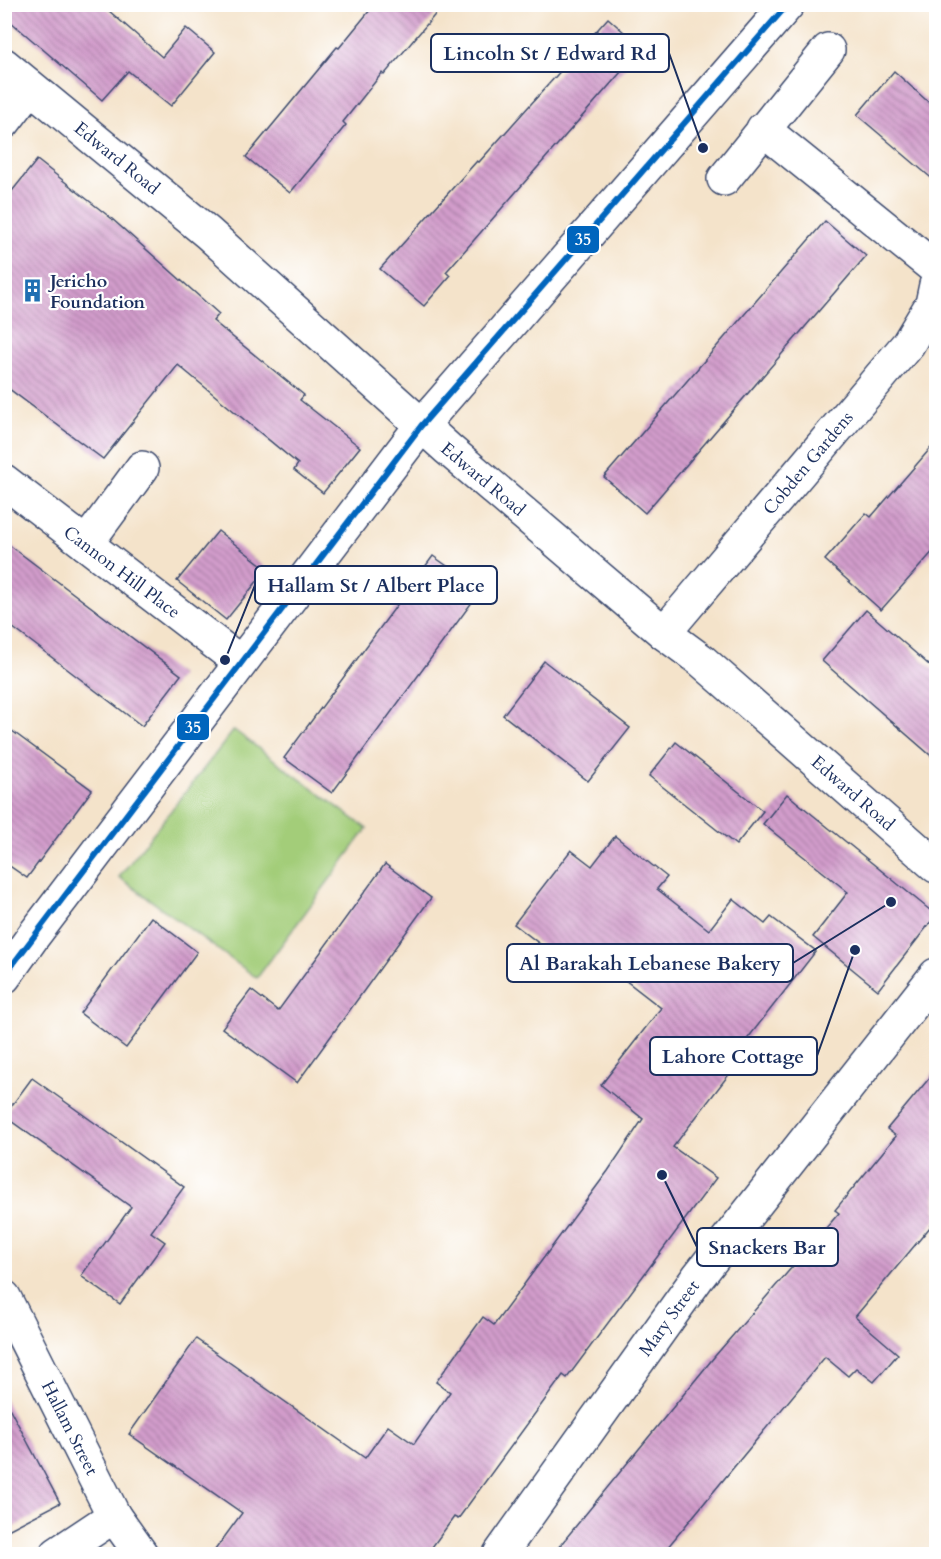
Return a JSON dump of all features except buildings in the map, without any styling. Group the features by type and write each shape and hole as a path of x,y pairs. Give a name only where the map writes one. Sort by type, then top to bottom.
{"street":[{"path":"4,977 240,662 421,426 788,4"},
{"path":"724,179 828,50"},
{"name":"Edward Road","path":"4,65 208,233 421,426 664,633 702,661 936,866"},
{"path":"4,122 30,88"},
{"path":"763,129 936,269"},
{"name":"Cobden Gardens","path":"664,633 908,344 932,304 936,285"},
{"path":"86,544 142,468"},
{"name":"Cannon Hill Place","path":"4,481 240,662"},
{"name":"Mary Street","path":"500,1554 698,1277 936,975"},
{"name":"Hallam Street","path":"4,1297 114,1516 141,1554"},
{"path":"57,1554 114,1516"}],"green space":[{"path":"234,730 367,829 257,978 119,877"}],"transit line":[{"name":"35","path":"4,976 421,426 788,4"}],"place":[{"name":"Lincoln St / Edward Rd","path":"703,148"},
{"name":"Jericho Foundation","path":"32,291"},
{"name":"Hallam St / Albert Place","path":"225,660"},
{"name":"Al Barakah Lebanese Bakery","path":"891,902"},
{"name":"Lahore Cottage","path":"855,950"},
{"name":"Snackers Bar","path":"662,1175"}]}
